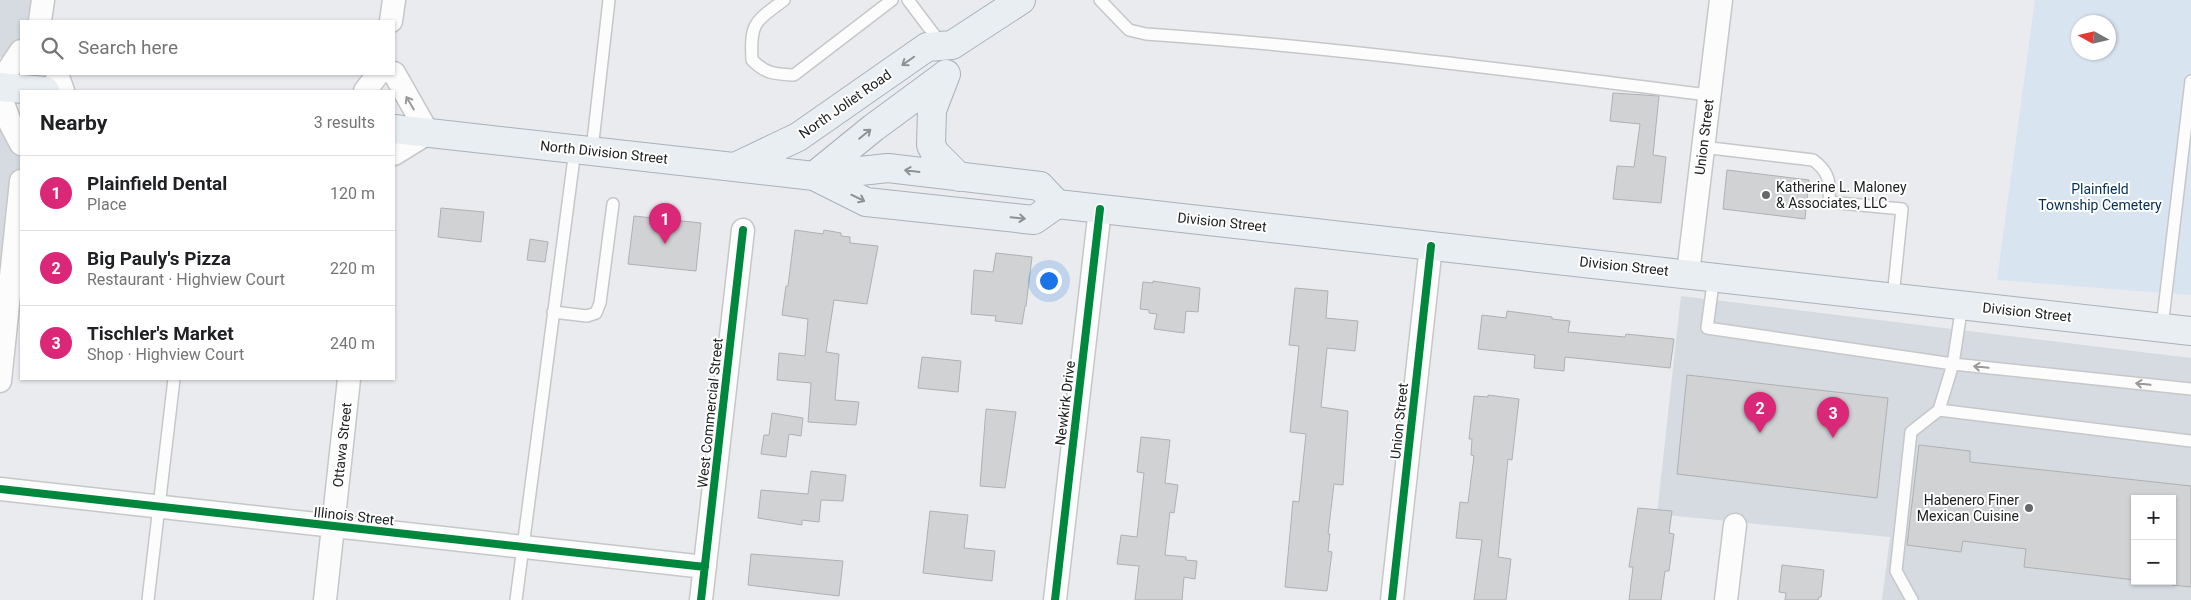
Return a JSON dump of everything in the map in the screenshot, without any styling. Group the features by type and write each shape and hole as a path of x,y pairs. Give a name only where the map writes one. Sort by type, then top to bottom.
{"main road":[{"name":"North Joliet Road","path":"737,166 798,137 927,47 948,46 1021,0"},
{"path":"948,46 945,75 932,110 931,145 934,153 959,177"},
{"path":"814,176 873,128 945,75"},
{"path":"0,87 34,90"},
{"name":"North Division Street","path":"395,129 814,176"},
{"path":"888,168 1040,186 1057,204 1034,220 866,202 814,176 888,168"},
{"name":"Division Street","path":"1057,204 2191,331"}],"street":[{"path":"40,20 43,0"},
{"path":"391,20 394,0"},
{"name":"Union Street","path":"1701,275 1702,147 1721,0"},
{"path":"0,82 20,52"},
{"path":"57,75 63,90"},
{"path":"365,90 377,75"},
{"path":"395,75 428,133 395,153"},
{"path":"0,95 11,125 20,142"},
{"path":"0,381 6,256 20,186"},
{"name":"Newkirk Drive","path":"1055,600 1100,209"},
{"name":"West Commercial Street","path":"701,600 743,230"},
{"name":"Union Street","path":"1392,600 1431,246"},
{"name":"Ottawa Street","path":"325,600 349,380"},
{"name":"Illinois Street","path":"0,489 705,567"},
{"path":"1726,600 1735,525"}],"lane":[{"path":"516,600 553,312 584,149 609,0"},
{"path":"784,0 756,21 751,42 752,60 762,71 794,75 892,0"},
{"path":"908,0 948,46"},
{"path":"1100,0 1129,30 1146,34 1368,53 1709,95"},
{"path":"2162,328 2191,81"},
{"path":"1702,147 1813,160 1822,166 1830,178 1829,202 1902,209 1893,297"},
{"path":"553,312 587,316 596,313 600,303 613,204"},
{"path":"1701,275 1707,328 1953,364 2191,389"},
{"path":"1912,600 1896,571 1911,432 1939,410 1953,364 1962,305"},
{"path":"148,600 174,380"},
{"path":"1939,410 2191,441"}],"shaded area":[{"path":"0,0 39,0 36,20 20,20 20,59 0,57"},
{"path":"0,117 20,121 20,170 0,348"},
{"path":"1681,296 2191,358 2191,600 1882,600 1890,537 1657,514"}],"green space":[{"name":"Plainfield Township Cemetery","path":"2035,0 2191,0 2191,295 1997,280"}],"building":[{"path":"1613,93 1659,96 1653,155 1666,157 1661,203 1613,199 1617,166 1634,167 1640,124 1610,121"},
{"name":"Katherine L. Maloney & Associates, LLC","path":"1727,170 1809,180 1805,219 1723,209"},
{"path":"441,208 484,212 481,242 438,237"},
{"path":"634,216 701,223 696,271 628,264"},
{"path":"795,230 823,234 824,230 841,233 841,236 850,237 850,243 878,246 867,304 834,300 826,352 839,354 835,400 859,402 856,425 808,422 811,383 777,380 779,353 805,356 808,319 782,315 786,286 788,286"},
{"path":"530,239 548,242 545,262 527,260"},
{"path":"996,253 1032,257 1022,324 995,321 996,316 971,314 974,270 993,272"},
{"path":"1153,281 1200,288 1198,312 1186,311 1184,333 1154,329 1157,314 1149,313 1149,310 1140,309 1143,282 1153,283"},
{"path":"1295,288 1328,291 1326,318 1358,321 1355,351 1327,348 1321,407 1348,411 1343,485 1334,484 1328,534 1330,534 1328,551 1332,552 1327,591 1285,587 1293,501 1299,502 1306,434 1290,432 1299,346 1289,345"},
{"path":"1507,311 1570,321 1568,332 1625,337 1626,334 1674,339 1670,368 1565,357 1564,371 1534,368 1535,355 1478,349 1482,315 1506,318"},
{"path":"922,357 961,361 958,392 918,388"},
{"path":"1687,375 1888,398 1877,498 1677,474"},
{"path":"1488,395 1519,399 1512,460 1508,459 1498,557 1511,559 1506,600 1474,600 1482,540 1456,538 1460,502 1468,503 1474,456 1471,455 1472,439 1469,439 1474,396 1488,397"},
{"path":"986,409 1016,412 1005,488 980,486"},
{"path":"772,413 803,418 801,436 789,434 786,457 761,454 764,435 769,435"},
{"path":"1141,437 1170,440 1165,483 1178,485 1174,513 1170,512 1165,555 1186,557 1186,560 1197,561 1195,579 1184,577 1182,600 1135,600 1139,566 1117,564 1121,535 1137,537 1144,473 1137,472"},
{"path":"1919,445 1970,451 1970,462 2191,486 2191,587 2172,585 2176,585 2176,495 2131,495 2131,580 2024,567 2026,549 1963,541 1961,552 1907,545"},
{"path":"811,471 846,475 843,501 821,500 819,522 802,520 802,525 758,518 761,490 808,494"},
{"path":"1638,508 1672,511 1669,533 1674,534 1669,571 1665,571 1661,600 1629,600 1633,567 1629,567"},
{"path":"930,511 968,515 964,548 995,551 992,581 923,573"},
{"path":"751,554 843,561 839,596 748,585"},
{"path":"1782,565 1824,570 1821,597 1818,600 1785,600 1786,593 1779,592"}],"cycle path":[{"path":"1055,600 1100,209"},
{"path":"701,600 743,230"},
{"path":"1392,600 1431,246"},
{"path":"0,489 705,567"}],"place":[{"name":"Katherine L. Maloney & Associates, LLC","path":"1766,195"},
{"name":"Plainfield Dental","path":"665,244"},
{"name":"Big Pauly's Pizza","path":"1760,433"},
{"name":"Tischler's Market","path":"1833,438"},
{"name":"Habenero Finer Mexican Cuisine","path":"2029,508"}]}
